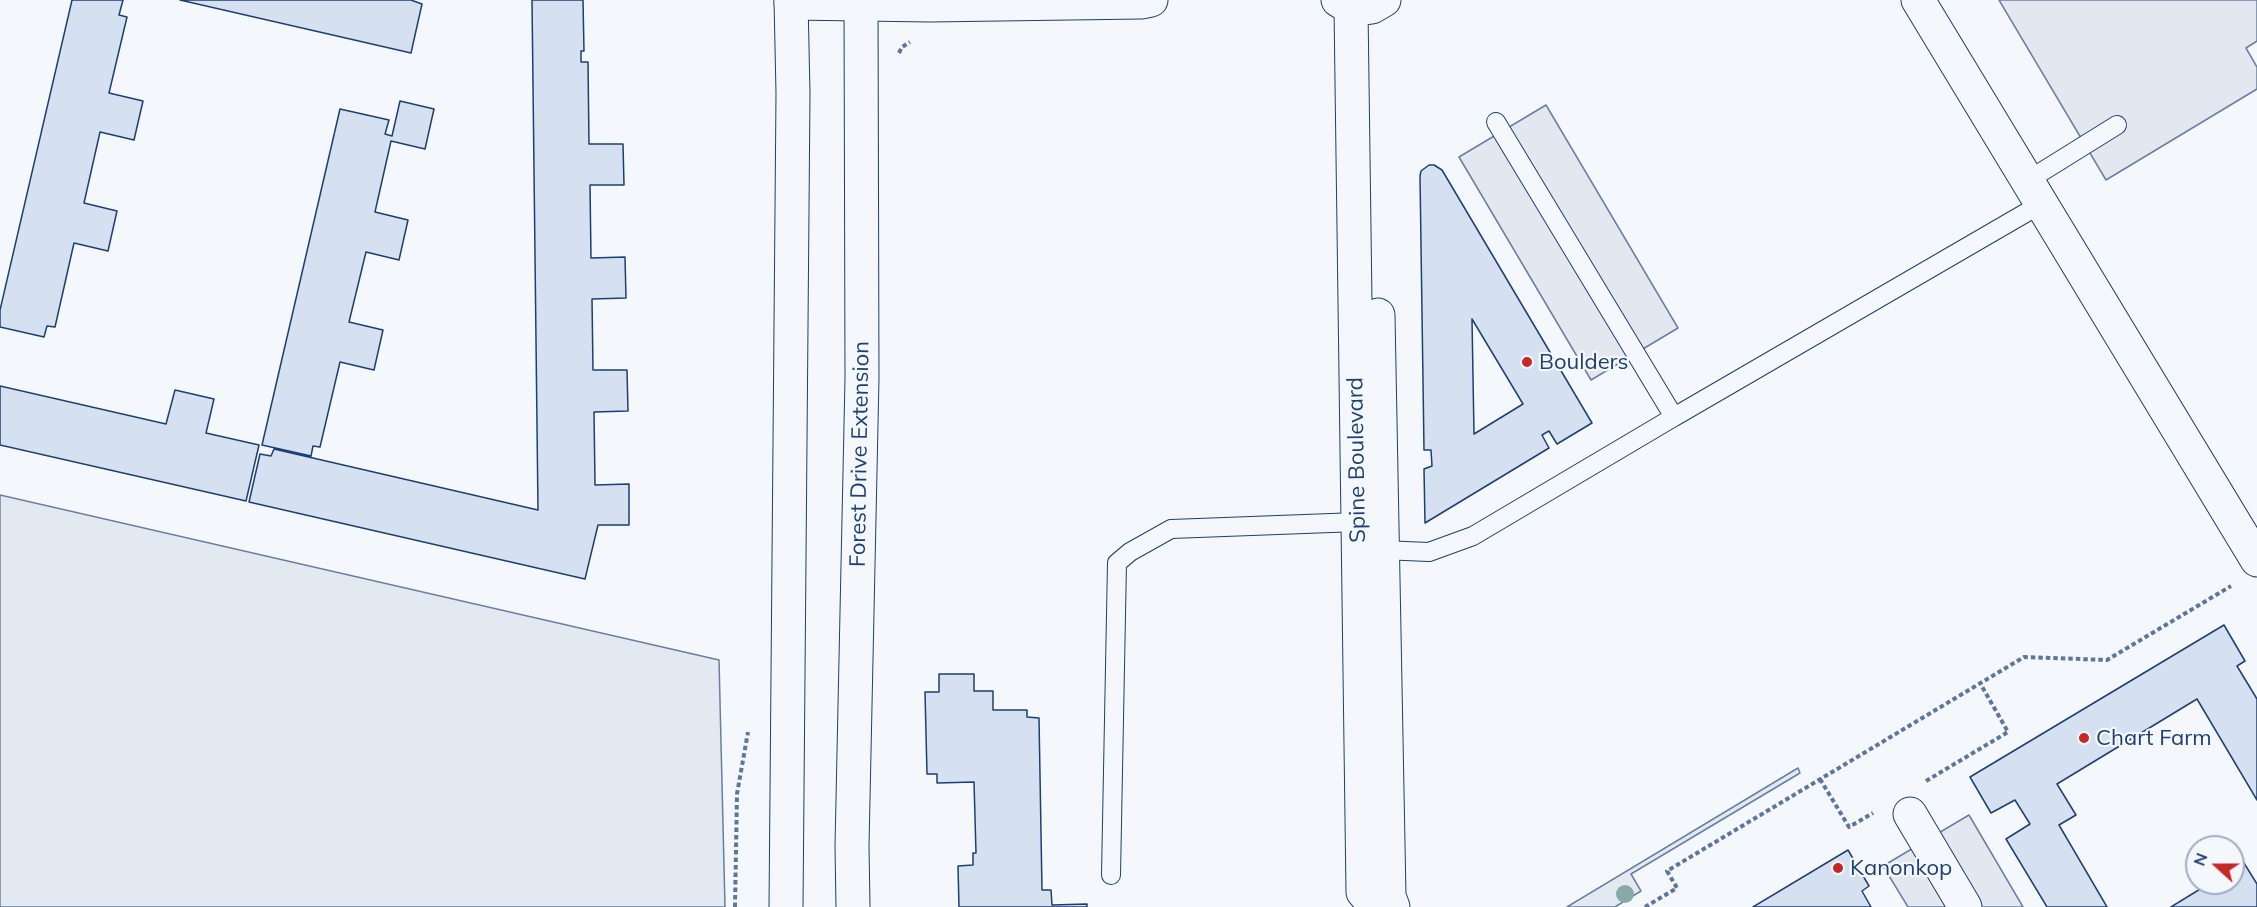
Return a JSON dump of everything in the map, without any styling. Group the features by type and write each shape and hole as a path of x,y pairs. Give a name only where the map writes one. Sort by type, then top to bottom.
{"street":[{"path":"786,907 793,105 791,1 963,5 1151,0"},
{"path":"1918,0 2034,192 2247,571"},
{"name":"Forest Drive Extension","path":"853,907 852,823 862,378 861,2"},
{"name":"Spine Boulevard","path":"1361,4 1358,522 1363,892 1377,907"},
{"name":"Spine Boulevard","path":"1361,4 1382,550 1389,896 1393,907"},
{"path":"1904,806 1965,907"}],"lane":[{"path":"1496,122 1674,417"},
{"path":"1111,875 1117,563 1130,552 1171,529 1358,522 1382,550 1429,552 1473,536 1674,417 2034,192 2117,125"}],"path":[{"path":"1645,907 1677,888 1667,871 2024,657 2107,660 2247,571"},
{"path":"1820,779 1849,827 1904,806 2008,732 1980,683"}],"shaded area":[{"path":"1999,0 2257,0 2257,41 2246,48 2257,67 2257,89 2106,180"},
{"path":"1546,105 1678,328 1591,380 1459,157"},
{"path":"0,495 719,660 725,907 0,907"},
{"path":"1798,768 1800,773 1631,874 1641,891 1615,907 1567,907"},
{"path":"1969,815 2023,907 1908,907 1883,866"}],"building":[{"path":"72,0 123,0 119,15 127,17 109,93 143,101 134,140 100,132 84,203 117,211 108,251 74,243 55,327 47,326 44,337 0,327 0,310"},
{"path":"180,0 411,0 422,4 411,53"},
{"path":"532,0 583,0 584,51 581,51 581,62 588,62 589,144 623,144 624,185 590,185 591,258 625,257 626,298 592,299 593,370 627,370 628,411 594,412 595,485 629,484 629,525 598,525 585,579 249,502 260,454 271,456 274,449 538,510"},
{"path":"400,101 434,109 425,149 391,141 375,212 408,220 399,260 366,252 349,322 383,330 374,370 340,362 320,447 313,446 311,456 262,445 340,109 389,120 385,134 392,136"},
{"name":"Boulders","path":"1429,165 1442,170 1592,423 1557,444 1549,431 1542,435 1549,448 1425,523 1424,469 1432,466 1431,450 1424,450 1421,171","holes":["1472,319 1523,404 1474,434"]},
{"path":"0,386 166,424 175,390 214,399 206,433 259,445 246,501 0,445"},
{"name":"Chart Farm","path":"2224,625 2245,661 2237,666 2257,699 2257,800 2197,699 2057,784 2076,815 2059,825 2107,907 2047,907 2006,839 2030,824 2015,800 1991,813 1970,777"},
{"path":"939,674 974,674 974,691 993,691 993,710 1027,710 1027,717 1039,718 1042,890 1051,890 1052,905 1087,904 1087,907 959,907 958,866 973,865 973,853 976,853 974,782 937,783 937,774 927,774 925,692 939,692"},
{"name":"Kanonkop","path":"1848,850 1869,886 1862,891 1871,907 1753,907"},
{"path":"2245,865 2257,884 2257,907 2171,907 2190,895 2245,895"}],"place":[{"name":"Boulders","path":"1527,362"},
{"name":"Chart Farm","path":"2084,738"},
{"name":"Kanonkop","path":"1838,868"}]}
